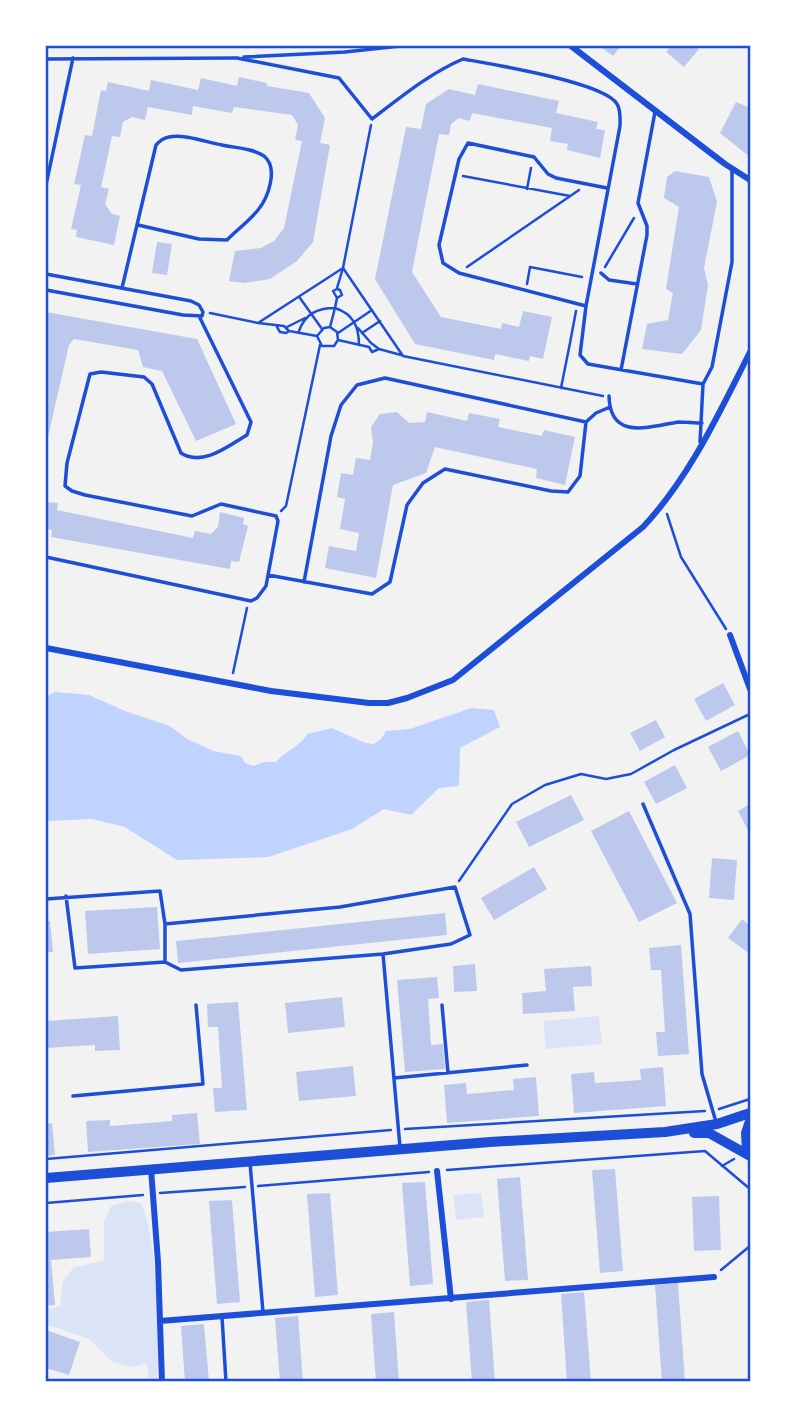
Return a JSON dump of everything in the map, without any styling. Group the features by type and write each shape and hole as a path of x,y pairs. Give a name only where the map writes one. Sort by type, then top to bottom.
{"main road":[{"path":"664,1132 717,1124 751,1114"},
{"path":"749,1154 746,1132 751,1121"},
{"path":"46,1178 400,1148 664,1132 709,1133 749,1154"}],"street":[{"path":"571,46 751,180"},
{"path":"46,648 271,691 369,703 388,703 407,698 453,680 643,527 664,504 700,448 751,352"},
{"path":"730,635 751,690"},
{"path":"151,1169 162,1381"},
{"path":"437,1171 451,1299"},
{"path":"160,1321 714,1277"}],"lane":[{"path":"46,59 237,58 400,46"},
{"path":"46,185 73,58"},
{"path":"237,58 339,78 372,119 448,65 463,59 560,78 594,90 617,104 620,126 586,306 580,355 588,364 703,384"},
{"path":"621,370 647,235 647,226 638,203 655,111"},
{"path":"122,288 156,145 160,140 170,137 185,138 252,151 264,156 270,163 272,172 265,200 227,240 200,239 138,225"},
{"path":"586,306 458,273 443,263 439,245 463,147 468,143 534,157 548,174 556,178 607,188"},
{"path":"700,448 703,384 712,367 732,262 732,168"},
{"path":"601,273 608,280 638,284"},
{"path":"46,274 191,301 199,305 251,422 247,435 204,458 188,457 181,453 152,384 144,377 100,372 90,374 67,463 65,486 85,495 192,516 221,504 276,516 278,521 266,586 257,598 248,600 46,557"},
{"path":"46,289 172,313 201,314"},
{"path":"304,582 331,436 341,405 357,385 385,378 586,422"},
{"path":"609,397 611,413 618,422 640,429 680,422 702,423"},
{"path":"268,575 372,594 390,582 407,505 424,483 445,469 551,491 568,492 580,476 586,422 596,413 610,407"},
{"path":"643,804 690,914 702,1074 717,1124"},
{"path":"66,896 75,968 166,962 181,970 383,954 451,944 470,935 455,887 340,907 166,924"},
{"path":"46,899 160,891 166,924 166,962"},
{"path":"383,954 400,1148"},
{"path":"73,1096 203,1084 196,1005"},
{"path":"442,1005 448,1073"},
{"path":"394,1078 527,1065"},
{"path":"250,1161 264,1314"},
{"path":"222,1317 226,1381"}],"path":[{"path":"330,327 337,298 342,295 337,289 360,192 372,119"},
{"path":"527,189 534,157"},
{"path":"456,175 570,196"},
{"path":"458,273 579,190 582,183"},
{"path":"601,273 640,209"},
{"path":"258,323 344,268"},
{"path":"344,268 403,356"},
{"path":"299,296 322,330"},
{"path":"277,327 280,332 286,333 312,313 335,308 344,311 355,322 372,352 379,349"},
{"path":"338,333 372,310"},
{"path":"201,314 317,336"},
{"path":"299,333 305,318"},
{"path":"362,333 380,321"},
{"path":"317,336 330,327"},
{"path":"330,327 338,333"},
{"path":"358,328 359,345"},
{"path":"320,345 334,346 338,333"},
{"path":"276,516 286,506 320,345 317,336"},
{"path":"338,340 370,345 403,356 609,397"},
{"path":"561,388 570,343 581,345"},
{"path":"664,504 681,557 730,635"},
{"path":"232,683 248,600"},
{"path":"455,887 512,804 545,785 581,774 606,779 631,774 674,750 751,714"},
{"path":"46,1159 399,1129 663,1114"},
{"path":"46,1203 705,1151 751,1189"},
{"path":"714,1277 751,1246"}],"shaded area":[{"path":"599,1016 602,1044 546,1049 543,1021"},
{"path":"481,1193 484,1217 456,1220 453,1195"},
{"path":"128,1201 141,1203 151,1239 157,1316 157,1381 149,1381 147,1363 133,1367 112,1362 89,1339 46,1324 46,1310 60,1306 63,1282 73,1268 104,1260 104,1222 111,1206"}],"water":[{"path":"55,692 89,695 170,726 187,739 213,751 241,756 245,763 253,766 276,762 307,734 332,728 365,743 374,744 386,731 410,729 471,708 494,710 500,727 460,748 459,786 439,788 411,815 384,809 352,829 268,857 177,860 125,827 92,819 46,821 46,697"}],"building":[{"path":"599,46 621,46 613,56"},
{"path":"671,46 694,46 699,49 684,67 666,52"},
{"path":"239,77 267,83 267,86 309,93 325,118 320,143 330,145 313,242 297,261 270,279 244,283 229,281 235,251 261,248 274,241 284,228 302,141 295,140 298,125 292,115 234,107 232,113 193,106 192,115 148,107 145,120 132,117 123,122 120,137 112,136 101,187 109,189 105,204 112,214 120,216 114,245 76,237 77,230 71,229 81,185 74,184 85,135 92,136 101,90 106,91 108,82 149,91 151,80 198,90 201,78 237,86"},
{"path":"478,84 559,101 556,113 598,122 596,129 605,130 600,158 567,150 568,144 550,141 552,128 472,113 470,121 459,118 451,124 449,135 439,134 412,272 441,317 501,329 502,323 519,327 523,311 552,317 543,359 530,356 529,361 495,354 494,360 415,344 375,279 406,127 421,129 426,104 449,89 475,95"},
{"path":"736,102 750,108 750,157 720,133"},
{"path":"675,171 709,177 717,202 704,268 708,285 701,330 682,354 642,349 647,324 668,320 673,293 666,289 679,207 664,198 667,177"},
{"path":"157,242 172,244 167,275 152,273"},
{"path":"46,312 197,339 236,424 196,441 162,371 143,367 138,350 74,339 69,345 46,445"},
{"path":"397,412 409,423 425,422 427,412 467,421 469,413 500,419 498,427 542,436 544,430 575,437 565,485 536,478 537,469 435,447 426,473 393,485 376,578 325,568 329,546 356,551 359,533 340,529 345,499 337,497 341,473 353,475 356,458 370,460 373,443 371,427 380,414"},
{"path":"46,502 58,503 57,510 193,538 195,531 211,534 218,527 220,512 244,518 243,524 248,526 239,562 231,561 230,569 51,537 52,530 46,529"},
{"path":"723,683 735,705 706,721 694,699"},
{"path":"656,720 665,737 640,751 630,733"},
{"path":"738,731 750,755 721,771 708,747"},
{"path":"675,765 687,788 656,804 644,782"},
{"path":"571,795 584,820 529,847 516,822"},
{"path":"750,804 750,828 748,830 738,811"},
{"path":"629,811 677,903 639,922 591,831"},
{"path":"712,858 737,860 734,900 709,898"},
{"path":"534,867 547,889 494,920 481,898"},
{"path":"157,907 160,949 88,954 85,911"},
{"path":"445,913 447,935 178,963 176,941"},
{"path":"742,919 750,926 750,954 728,938"},
{"path":"46,921 50,921 53,952 46,952"},
{"path":"681,945 689,1054 658,1056 656,1032 665,1032 661,970 651,970 649,948"},
{"path":"475,964 477,991 454,992 453,966"},
{"path":"591,966 592,986 573,987 575,1011 523,1014 522,993 546,991 544,969"},
{"path":"437,977 439,998 428,999 431,1045 443,1044 445,1069 405,1072 397,980"},
{"path":"342,997 345,1027 288,1033 285,1003"},
{"path":"238,1002 247,1110 215,1112 213,1088 222,1088 218,1027 208,1027 207,1004"},
{"path":"118,1016 120,1050 95,1051 95,1045 46,1048 46,1021"},
{"path":"353,1066 356,1096 299,1101 296,1072"},
{"path":"663,1067 666,1106 574,1113 571,1074 594,1072 595,1083 641,1080 640,1069"},
{"path":"536,1077 539,1116 447,1123 444,1085 466,1083 467,1094 514,1090 513,1079"},
{"path":"197,1113 200,1144 88,1152 86,1121 110,1120 110,1126 172,1121 172,1115"},
{"path":"52,1123 55,1155 46,1156 46,1124"},
{"path":"615,1169 623,1271 600,1273 592,1170"},
{"path":"520,1177 528,1280 505,1281 497,1179"},
{"path":"425,1182 433,1284 410,1286 402,1183"},
{"path":"330,1193 338,1295 315,1297 307,1194"},
{"path":"719,1196 721,1250 694,1251 692,1197"},
{"path":"232,1200 240,1302 217,1304 209,1201"},
{"path":"89,1229 91,1257 51,1260 55,1305 46,1306 46,1232"},
{"path":"678,1283 685,1382 662,1382 655,1285"},
{"path":"584,1292 591,1382 567,1382 561,1294"},
{"path":"489,1300 495,1382 472,1382 466,1302"},
{"path":"394,1312 399,1382 376,1382 371,1314"},
{"path":"298,1316 303,1382 280,1382 275,1318"},
{"path":"204,1324 209,1382 185,1382 181,1326"},
{"path":"46,1330 80,1342 69,1375 46,1368"}]}
